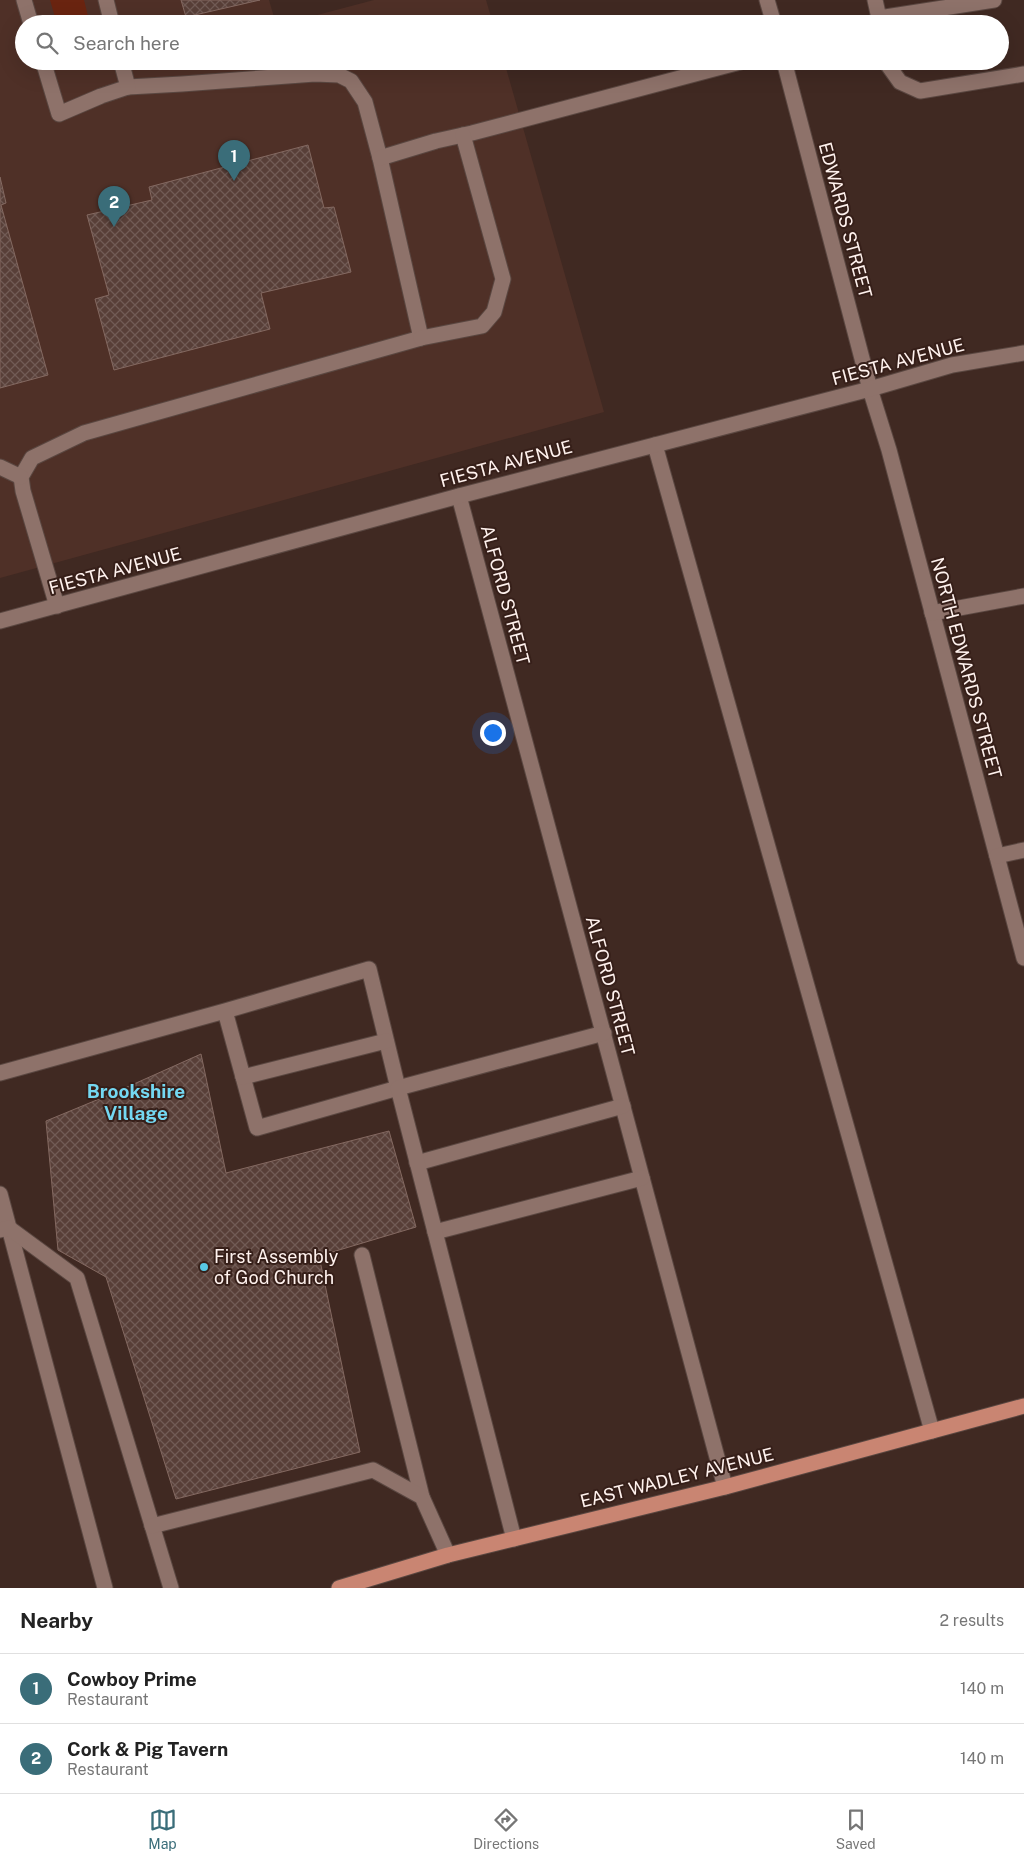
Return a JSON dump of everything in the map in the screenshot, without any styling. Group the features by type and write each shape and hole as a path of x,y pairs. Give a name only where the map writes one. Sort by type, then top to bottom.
{"main road":[{"name":"EAST WADLEY AVENUE","path":"340,1588 448,1555 725,1486 1024,1406"}],"street":[{"path":"24,0 29,15"},
{"path":"106,0 110,15"},
{"path":"767,0 771,15"},
{"path":"874,0 878,15"},
{"path":"913,15 994,0"},
{"path":"46,70 59,114 128,87 315,74 339,75 351,81 365,102 380,158 421,338"},
{"path":"123,70 128,87"},
{"path":"380,158 436,141 710,70"},
{"name":"EDWARDS STREET","path":"786,70 870,389"},
{"path":"891,70 900,82 920,91 1024,74"},
{"path":"57,606 23,491 21,477 32,458 84,433 421,338 482,326 494,312 503,279 462,135"},
{"name":"FIESTA AVENUE","path":"0,621 459,496 870,389 952,365 1024,353"},
{"name":"NORTH EDWARDS STREET","path":"870,389 889,450 1024,958"},
{"path":"654,445 932,1430"},
{"path":"0,467 21,477"},
{"name":"ALFORD STREET","path":"459,496 725,1486"},
{"path":"932,613 1024,596"},
{"path":"996,856 1024,850"},
{"path":"0,1073 369,969 514,1539"},
{"path":"225,1011 257,1128 604,1033"},
{"path":"243,1077 386,1041"},
{"path":"417,1163 623,1106"},
{"path":"435,1232 642,1178"},
{"path":"0,1194 4,1229 105,1588"},
{"path":"4,1229 76,1278 171,1588"},
{"path":"362,1255 422,1497 448,1555"},
{"path":"152,1526 373,1470 422,1497"}],"shaded area":[{"path":"0,0 269,0 273,15 15,15 15,70 507,70 604,412 0,578"},
{"path":"50,0 84,0 88,15 54,15"},
{"path":"374,0 486,0 490,15 317,15"}],"building":[{"path":"181,0 260,0 195,15 185,15"},
{"path":"308,145 324,208 334,207 351,272 261,293 270,329 114,370 95,299 109,295 87,215 152,200 149,187"},
{"path":"0,177 6,203 1,205 48,375 0,388"},
{"name":"First Assembly of God Church","path":"201,1054 226,1173 389,1131 416,1227 319,1256 360,1452 176,1499 106,1277 58,1250 46,1121"}],"place":[{"name":"Cowboy Prime","path":"234,181"},
{"name":"Cork & Pig Tavern","path":"114,227"},
{"name":"First Assembly of God Church","path":"204,1267"}],"district":[{"name":"Brookshire Village","path":"136,1102"}]}
